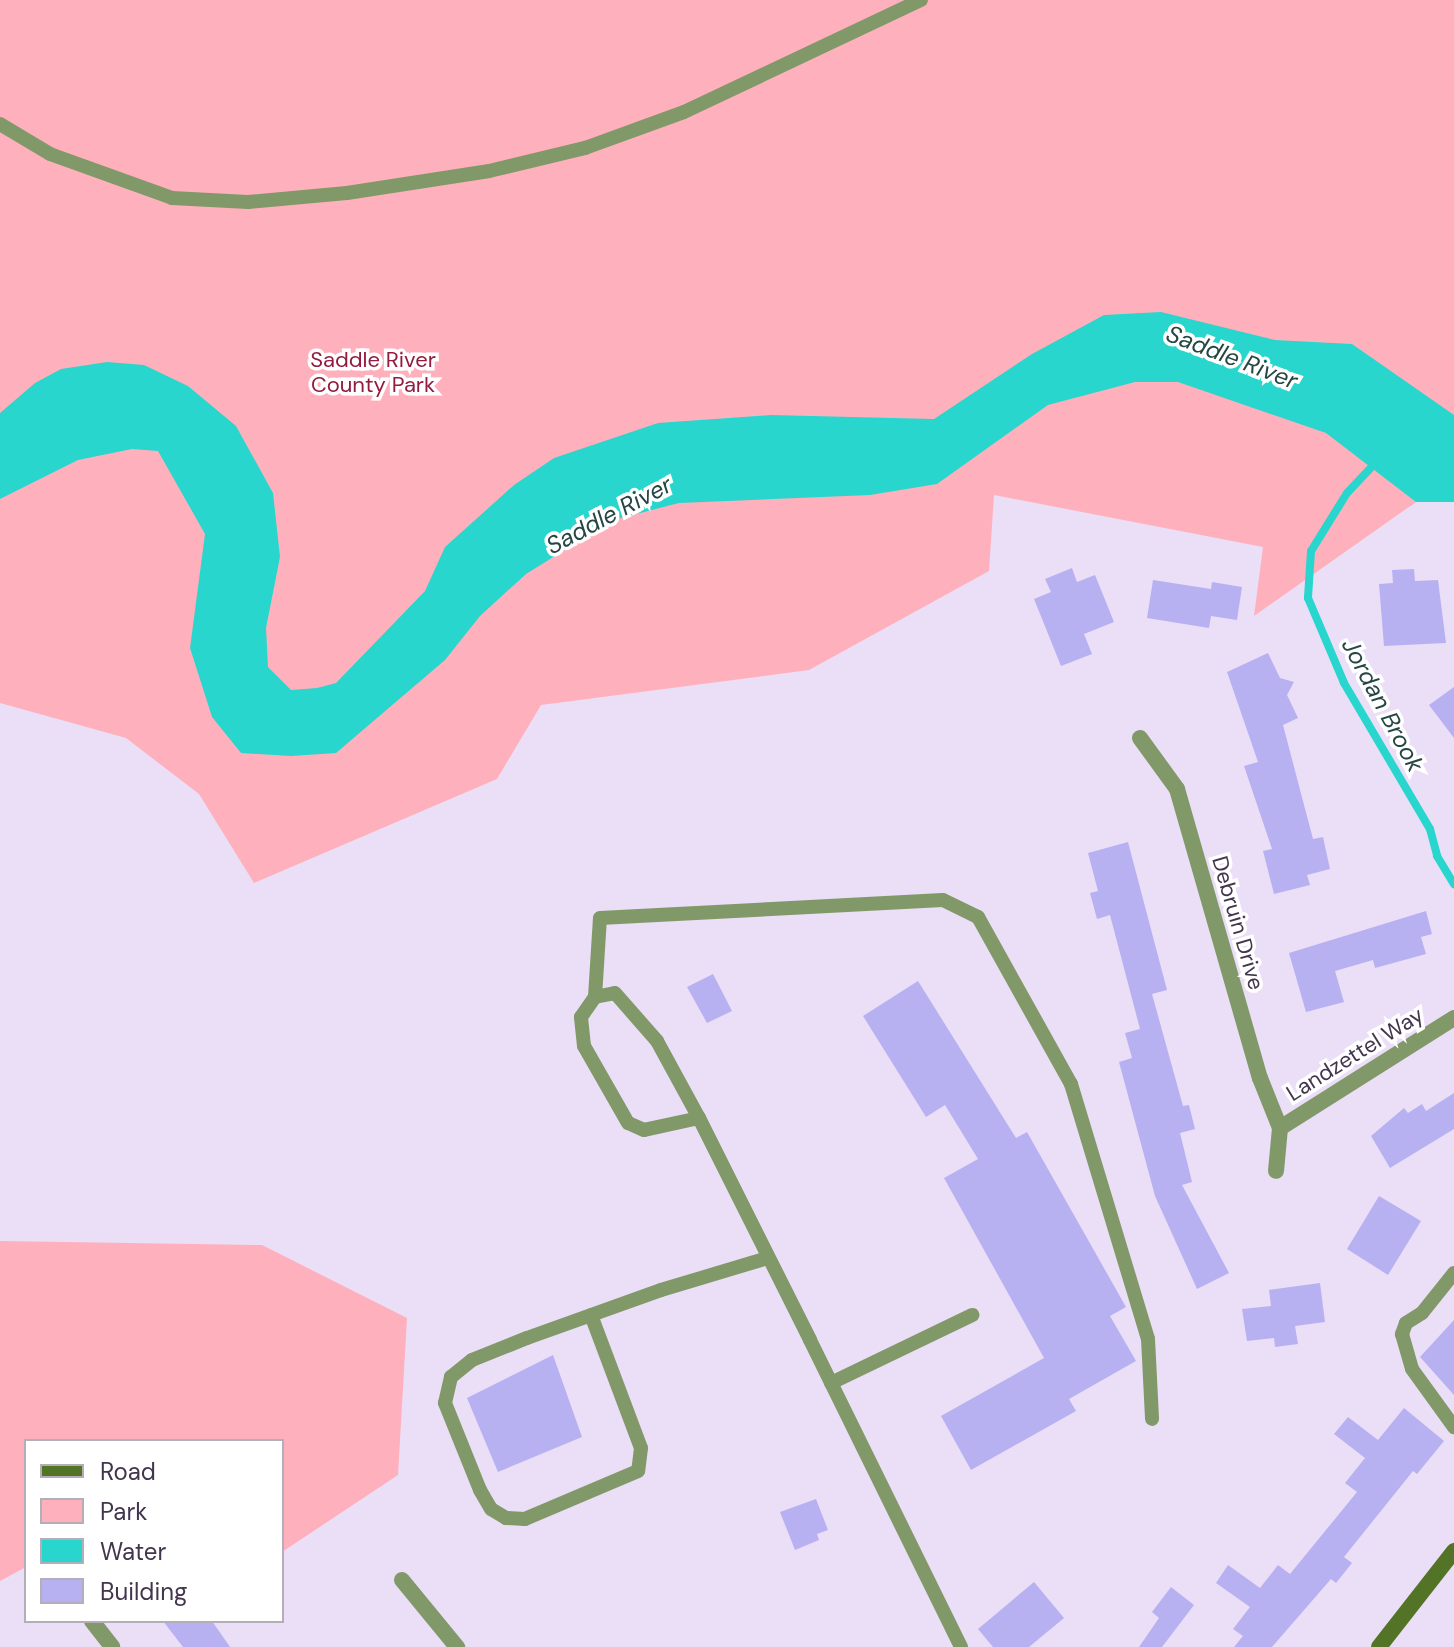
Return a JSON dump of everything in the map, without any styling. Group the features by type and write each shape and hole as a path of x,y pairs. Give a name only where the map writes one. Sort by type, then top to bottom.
{"main road":[{"path":"1379,1647 1454,1551"}],"street":[{"name":"Debruin Drive","path":"1140,738 1177,789 1260,1078 1280,1128"},
{"name":"Landzettel Way","path":"1280,1128 1454,1018"},
{"path":"1276,1171 1280,1128"},
{"path":"402,1580 457,1647"},
{"path":"94,1623 112,1647"}],"lane":[{"path":"884,18 892,0"},
{"path":"0,124 50,154 172,198 248,202 347,193 489,171 585,148 684,112 921,0"},
{"path":"699,1118 644,1130 628,1123 584,1046 581,1017 595,997 600,918 943,900 978,917 1071,1084 1148,1339 1152,1419"},
{"path":"595,997 615,993 636,1012 699,1118 831,1383 935,1573 961,1647"},
{"path":"591,1315 641,1448 638,1471 525,1519 506,1518 491,1509 480,1490 445,1403 451,1377 472,1360 591,1315 768,1258"},
{"path":"1454,1273 1422,1313 1406,1323 1402,1334 1412,1369 1454,1427"},
{"path":"831,1383 972,1315"}],"green space":[{"name":"Saddle River County Park","path":"0,0 1454,0 1454,502 1416,502 1254,616 1263,547 994,495 989,571 809,670 541,705 497,779 254,883 199,794 126,738 0,703"},
{"path":"0,1241 262,1245 407,1318 398,1475 284,1551 284,1439 24,1439 24,1568 0,1581"}],"water":[{"name":"Saddle River","path":"1161,312 1275,340 1352,344 1454,415 1454,502 1416,502 1326,433 1178,382 1135,382 1048,405 937,484 870,495 679,503 613,520 526,574 480,616 445,660 336,753 291,756 241,753 212,717 190,648 205,534 158,451 132,449 78,460 0,499 0,413 35,383 61,369 107,362 144,365 188,386 236,426 273,493 280,557 266,628 268,667 291,690 317,688 336,683 425,591 445,547 514,485 554,458 658,423 771,415 934,419 1032,354 1104,315"}],"building":[{"path":"1072,568 1077,582 1095,575 1114,622 1084,634 1092,654 1061,666 1034,599 1051,592 1045,579"},
{"path":"1414,569 1415,581 1438,580 1446,643 1384,646 1379,584 1393,583 1392,570"},
{"path":"1153,580 1211,589 1212,582 1242,587 1237,620 1211,616 1209,628 1147,618"},
{"path":"1268,653 1280,678 1294,682 1287,695 1298,718 1283,725 1313,839 1323,837 1330,869 1307,875 1310,885 1274,894 1263,851 1272,849 1244,766 1258,762 1227,672"},
{"path":"1454,687 1454,738 1429,705"},
{"path":"1128,842 1167,990 1152,994 1183,1106 1189,1105 1195,1129 1180,1133 1192,1182 1182,1185 1229,1273 1197,1289 1155,1196 1119,1062 1132,1058 1125,1033 1140,1029 1110,915 1097,919 1090,893 1098,891 1088,853"},
{"path":"1426,911 1432,934 1421,937 1426,954 1375,968 1373,960 1335,971 1344,1002 1306,1012 1289,953"},
{"path":"713,974 732,1011 707,1023 687,987"},
{"path":"918,981 1016,1138 1027,1132 1126,1307 1110,1316 1136,1361 1069,1399 1076,1411 971,1470 941,1416 1044,1358 944,1178 978,1159 945,1105 926,1117 863,1016"},
{"path":"1454,1093 1454,1129 1390,1168 1371,1136 1404,1108 1408,1113 1422,1104 1426,1111"},
{"path":"1379,1196 1421,1221 1388,1275 1347,1249"},
{"path":"1320,1283 1325,1322 1295,1326 1298,1344 1275,1347 1274,1338 1247,1341 1242,1309 1271,1306 1269,1290"},
{"path":"1454,1320 1454,1395 1420,1357"},
{"path":"553,1355 582,1437 498,1472 467,1398"},
{"path":"1404,1408 1444,1441 1417,1474 1413,1471 1344,1557 1352,1563 1336,1583 1331,1579 1272,1647 1234,1647 1243,1636 1233,1629 1250,1607 1216,1583 1228,1565 1260,1588 1278,1565 1290,1574 1357,1492 1345,1483 1365,1458 1334,1434 1348,1417 1378,1440"},
{"path":"816,1499 828,1530 817,1534 819,1540 795,1550 780,1512"},
{"path":"1034,1582 1064,1618 1029,1647 993,1647 978,1629"},
{"path":"1171,1587 1194,1605 1162,1647 1139,1647 1159,1618 1152,1612"},
{"path":"165,1623 213,1623 230,1647 183,1647"}],"waterway":[{"name":"Jordan Brook","path":"1380,458 1347,493 1311,551 1308,598 1344,683 1430,829 1437,856 1454,884"}]}
